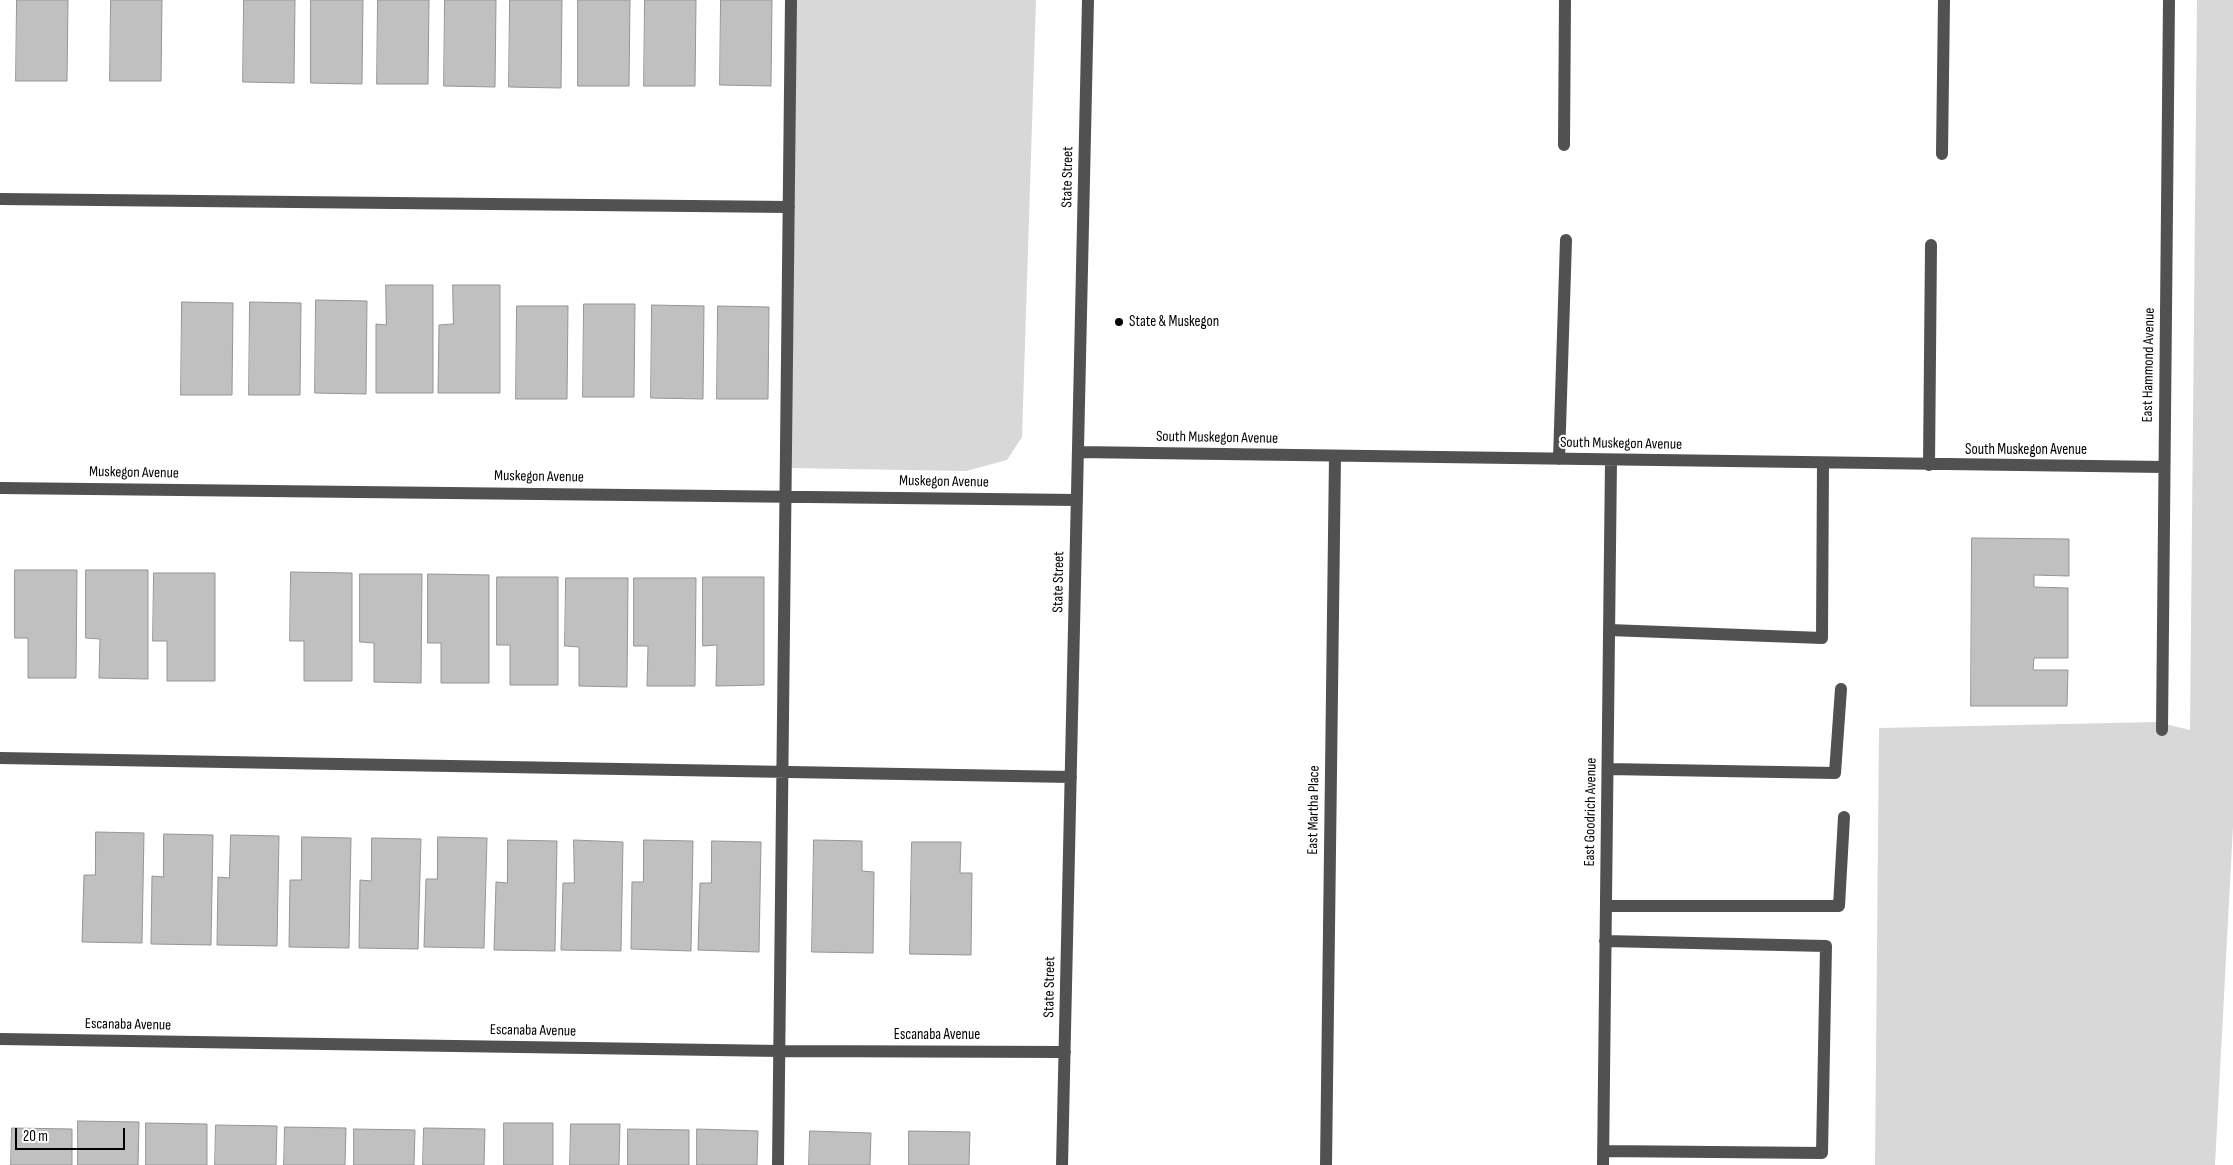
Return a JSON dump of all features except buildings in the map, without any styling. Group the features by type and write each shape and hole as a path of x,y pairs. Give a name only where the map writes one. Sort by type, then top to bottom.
{"street":[{"path":"778,1165 791,0"},
{"name":"State Street","path":"1062,1165 1088,0"},
{"path":"1564,145 1565,0"},
{"path":"1942,154 1944,0"},
{"name":"East Hammond Avenue","path":"2162,730 2169,0"},
{"path":"0,199 789,207"},
{"path":"1559,459 1566,240"},
{"path":"1929,465 1930,246"},
{"name":"South Muskegon Avenue","path":"1078,452 1822,464 2164,467"},
{"name":"East Martha Place","path":"1326,1165 1335,456"},
{"name":"East Goodrich Avenue","path":"1603,1165 1611,460"},
{"path":"1609,630 1822,638 1822,464"},
{"name":"Muskegon Avenue","path":"0,488 1077,500"},
{"path":"1608,769 1835,773 1841,689"},
{"path":"0,758 1071,777"},
{"path":"1606,906 1839,906 1844,817"},
{"path":"1603,1151 1822,1153 1826,946 1605,942"},
{"name":"Escanaba Avenue","path":"0,1040 780,1051 1065,1052"}],"shaded area":[{"path":"795,0 1036,0 1022,437 1007,460 966,471 787,468"},
{"path":"2197,0 2233,0 2233,826 2215,1165 1875,1165 1879,728 2157,722 2190,730"}],"place":[{"name":"State & Muskegon","path":"1119,322"}]}
